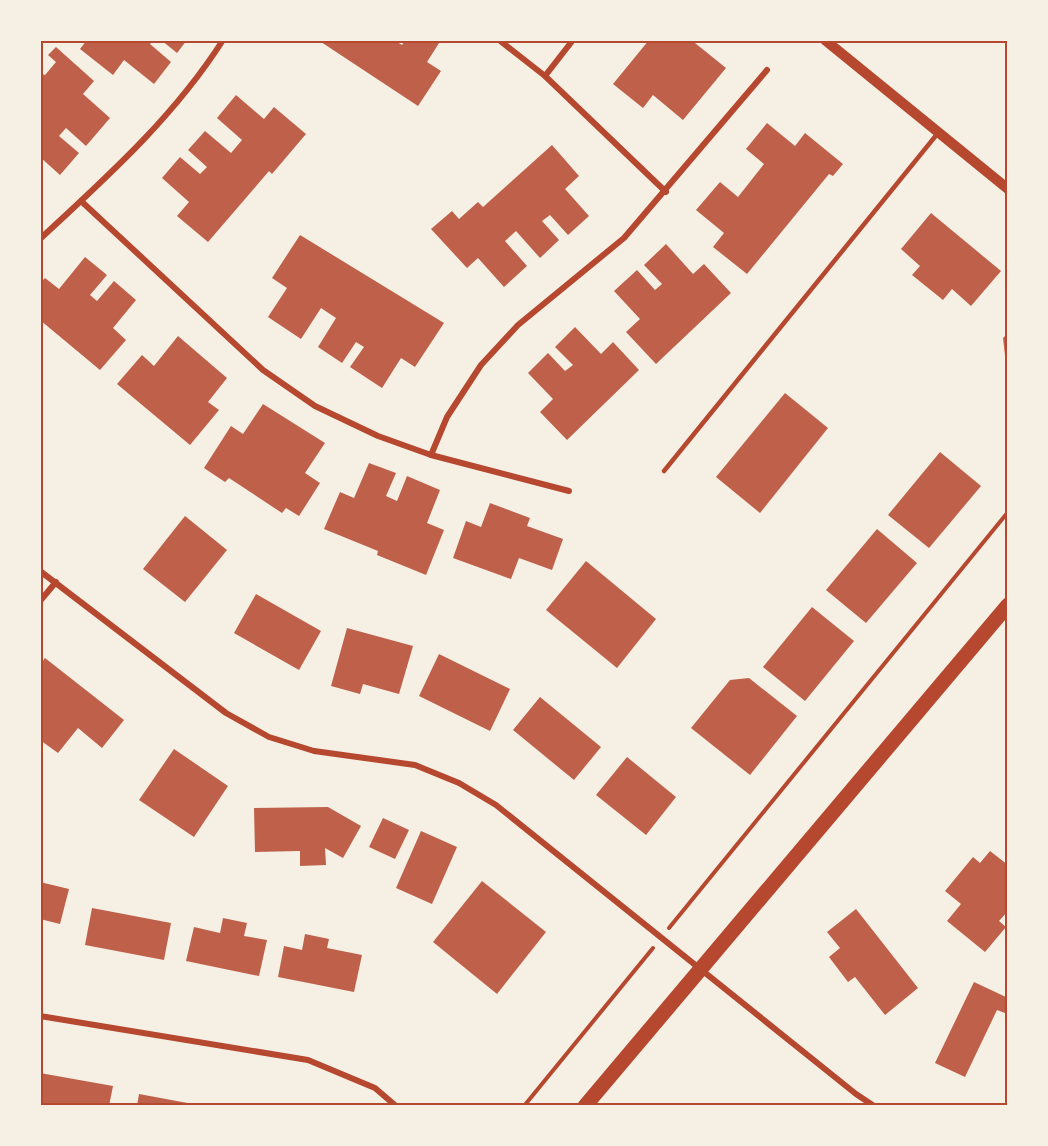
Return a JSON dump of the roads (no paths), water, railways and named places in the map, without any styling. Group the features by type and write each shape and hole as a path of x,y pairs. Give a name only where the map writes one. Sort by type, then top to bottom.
{"main road":[{"path":"585,1106 700,967 1008,605"}],"street":[{"path":"40,239 140,147 202,74 223,40"},
{"path":"499,40 544,76 666,192"},
{"path":"544,76 573,40"},
{"path":"825,40 1008,189"},
{"path":"431,455 447,417 481,365 518,324 624,238 666,192 766,70"},
{"path":"81,201 263,370 315,406 378,436 431,455 568,491"},
{"path":"40,571 226,713 268,737 314,751 416,765 459,783 496,805 856,1094 874,1106"},
{"path":"40,601 56,582"},
{"path":"40,1017 308,1060 375,1088 396,1106"}],"lane":[{"path":"664,471 938,133"}]}
